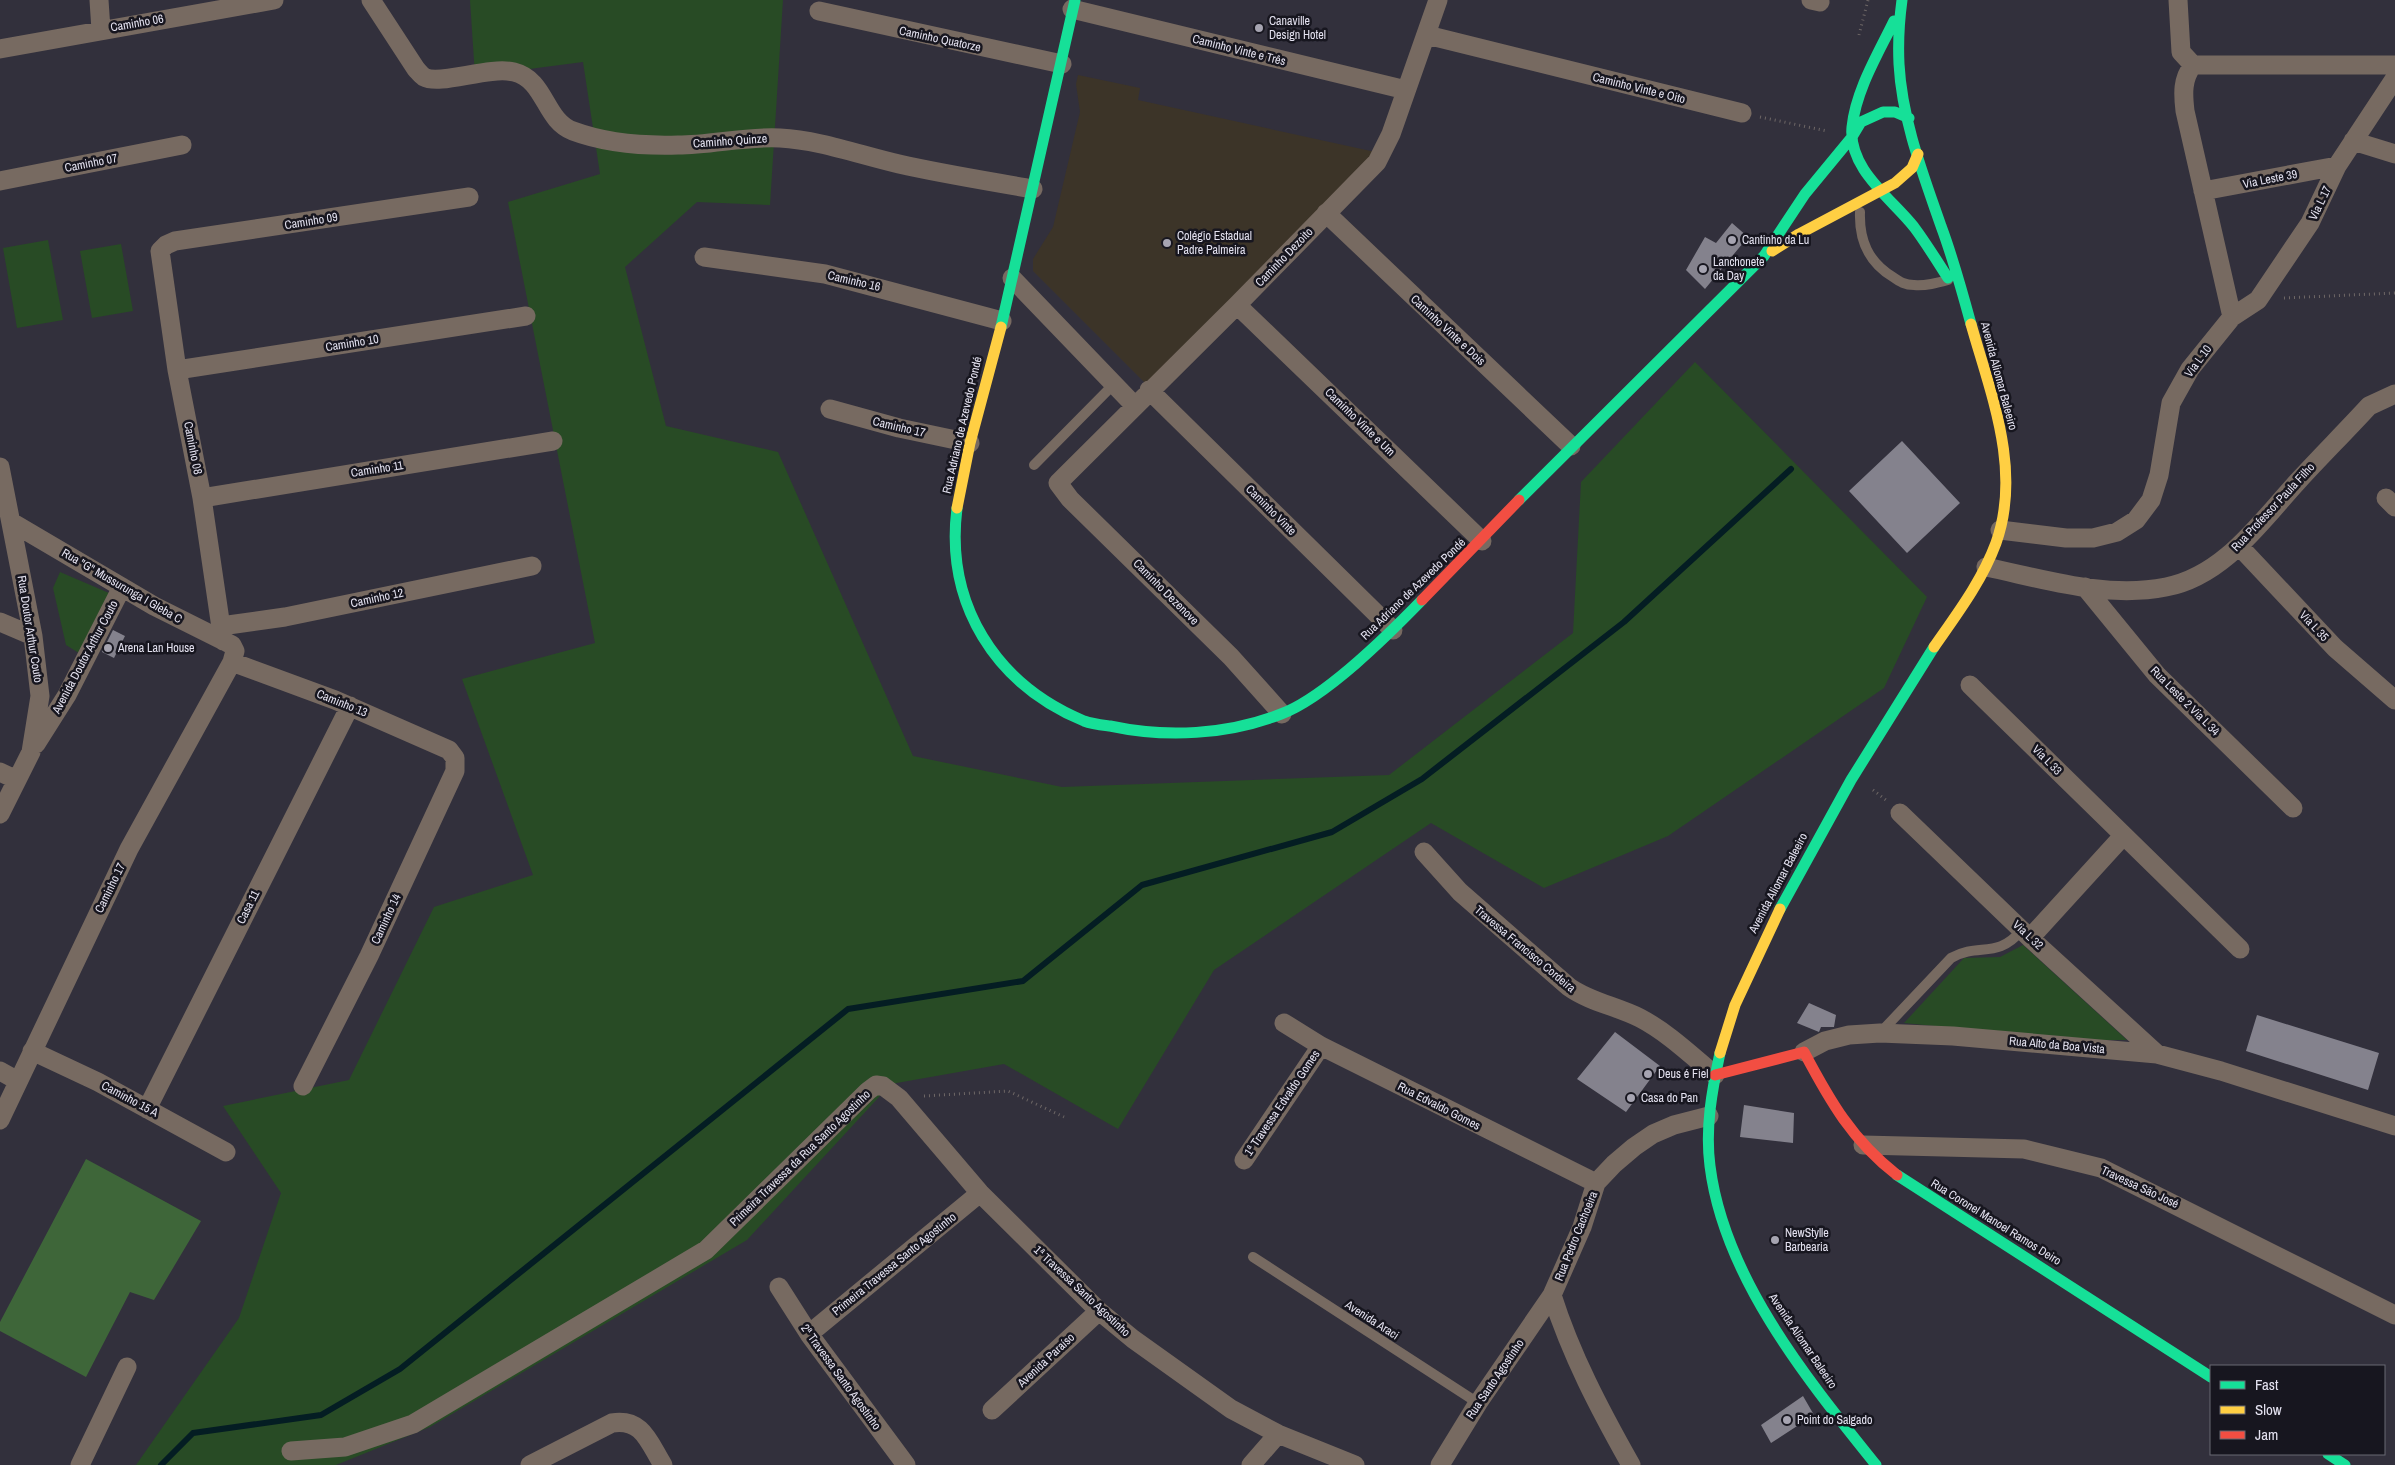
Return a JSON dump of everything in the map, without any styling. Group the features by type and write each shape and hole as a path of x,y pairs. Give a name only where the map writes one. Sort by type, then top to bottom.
{"street":[{"path":"99,0 101,30"},
{"name":"Caminho 06","path":"0,49 274,0"},
{"name":"Caminho Quinze","path":"370,0 416,69 424,77 437,80 494,70 514,72 529,79 540,91 549,110 560,123 573,131 614,141 679,145 748,138 782,138 910,167 1033,189"},
{"name":"Caminho Dezoito","path":"1067,473 1237,305 1377,162 1391,134 1438,0"},
{"path":"2178,0 2187,58 2183,95 2232,317"},
{"name":"Avenida Aliomar Baleeiro","path":"1876,1465 1814,1385 1763,1312 1735,1250 1714,1190 1708,1142 1709,1116 1715,1075 1739,993 1769,926 1854,773 1986,567 2000,530 2005,505 2004,450 1996,410 1901,92 1897,62 1901,3"},
{"name":"Avenida Aliomar Baleeiro","path":"1901,3 1863,92 1852,128 1852,137 1857,157 1867,175 1913,226 1950,280 1967,314"},
{"name":"Rua Adriano de Azevedo Pondé","path":"1073,5 1062,64 1002,321 970,443 957,509 954,544 961,587 973,620 995,657 1031,691 1085,721 1141,733 1206,732 1230,729 1282,714 1315,696 1393,630 1482,541 1571,446 1764,256 1805,194 1852,137 1861,122 1883,112 1894,112 1909,118"},
{"name":"Caminho Vinte e Três","path":"1073,5 1406,90"},
{"name":"Caminho Quatorze","path":"819,11 1062,64"},
{"name":"Caminho Vinte e Oito","path":"1427,35 1742,114"},
{"path":"2187,58 2395,65"},
{"name":"Via L 17","path":"2232,317 2258,300 2310,223 2337,166 2395,78"},
{"path":"2353,141 2395,154"},
{"name":"Caminho 07","path":"0,181 182,145"},
{"name":"Rua Adriano de Azevedo Pondé","path":"1764,256 1799,234 1881,192 1912,168 1918,154"},
{"name":"Via Leste 39","path":"2203,191 2337,166"},
{"name":"Caminho 09","path":"159,255 162,248 175,242 469,197"},
{"path":"1845,212 1880,213 1913,226"},
{"name":"Caminho Vinte e Dois","path":"1326,213 1571,446"},
{"name":"Caminho 08","path":"159,255 227,644"},
{"name":"Caminho 16","path":"704,257 825,274 1002,321"},
{"path":"1012,278 1134,405"},
{"name":"Caminho Vinte e Um","path":"1237,305 1482,541"},
{"name":"Caminho 10","path":"178,370 526,316"},
{"name":"Via L 10","path":"2000,530 2066,538 2092,538 2117,532 2136,520 2151,500 2159,475 2171,403 2190,369 2232,317"},
{"name":"Caminho Vinte","path":"1149,390 1393,630"},
{"name":"Rua Professor Paula Filho","path":"1986,567 2085,587 2142,590 2189,581 2213,567 2239,546 2369,406 2395,394"},
{"name":"Caminho 17","path":"830,409 899,428 970,443"},
{"name":"Caminho 11","path":"202,498 552,442"},
{"name":"Rua Doutor Arthur Couto","path":"0,467 13,523 33,636 40,696 31,752 0,814"},
{"name":"Caminho Dezenove","path":"1067,473 1058,483 1059,487 1204,630 1282,714"},
{"name":"Rua \"G\" Mussurunga I Gleba C","path":"13,523 122,587 227,644"},
{"name":"Via L 35","path":"2239,546 2335,648 2395,700"},
{"name":"Caminho 12","path":"227,644 285,617 532,566"},
{"name":"Avenida Doutor Arthur Couto","path":"31,752 67,695 122,587"},
{"name":"Rua Leste 2 Via L 34","path":"2085,587 2157,675 2293,808"},
{"path":"0,622 33,636"},
{"name":"Caminho 17","path":"0,1120 227,644"},
{"name":"Caminho 13","path":"227,644 350,706 449,750"},
{"name":"Via L 33","path":"1970,685 2240,949"},
{"name":"Casa 11","path":"147,1109 350,706"},
{"name":"Caminho 14","path":"303,1086 368,956 455,771 455,758 449,750"},
{"path":"0,772 18,780"},
{"name":"Via L 32","path":"1900,813 2026,934 2157,1054"},
{"path":"2026,934 2123,836"},
{"name":"Travessa Francisco Cordeira","path":"1424,852 1466,898 1569,987 1582,996 1612,1005 1642,1019 1715,1075"},
{"name":"Rua Edvaldo Gomes","path":"1284,1023 1321,1046 1596,1184"},
{"name":"Rua Alto da Boa Vista","path":"1715,1075 1804,1052 1825,1041 1849,1035 1953,1036 2157,1054 2221,1071 2395,1126"},
{"name":"1ª Travessa Edvaldo Gomes","path":"1244,1160 1321,1046"},
{"name":"Caminho 15 A","path":"32,1051 147,1109 226,1152"},
{"name":"Rua Coronel Manoel Ramos Deiro","path":"1804,1052 1832,1106 1863,1145 1923,1193 2086,1294 2210,1376"},
{"path":"0,1071 18,1081"},
{"name":"Primeira Travessa da Rua Santo Agostinho","path":"290,1450 345,1447 413,1424 706,1250 876,1085 883,1086 899,1098"},
{"name":"1ª Travessa Santo Agostinho","path":"899,1098 980,1194 1099,1311 1133,1339 1231,1409 1278,1434 1355,1465"},
{"name":"Rua Pedro Cachoeira","path":"1631,1465 1584,1378 1565,1336 1552,1295 1582,1227 1596,1184 1627,1152 1653,1134 1674,1125 1709,1116"},
{"name":"Travessa São José","path":"1863,1145 2024,1149 2101,1168 2395,1315"},
{"name":"Primeira Travessa Santo Agostinho","path":"809,1334 980,1194"},
{"name":"2ª Travessa Santo Agostinho","path":"779,1287 809,1334 906,1465"},
{"name":"Rua Santo Agostinho","path":"1440,1465 1478,1403 1552,1295"},
{"name":"Avenida Paraíso","path":"992,1410 1099,1311"},
{"path":"80,1465 127,1367"},
{"path":"530,1465 612,1423 625,1421 637,1426 663,1465"},
{"path":"1251,1465 1278,1434"},
{"path":"2330,1455 2345,1465"}],"lane":[{"path":"1860,212 1860,231 1865,248 1880,269 1903,284 1913,286 1950,280"},
{"path":"1034,465 1114,384"},
{"path":"1880,1034 1952,958 1961,952 2001,948 2026,934"},
{"name":"Avenida Araci","path":"1253,1257 1478,1403"}],"path":[{"path":"1742,114 1852,137"},
{"path":"2258,300 2395,293"},
{"path":"1854,773 1900,813"},
{"path":"899,1098 1008,1090 1064,1117"}],"shaded area":[{"name":"Colégio Estadual Padre Palmeira","path":"1078,75 1140,88 1138,100 1380,153 1149,387 1033,271 1033,259 1053,227 1080,112 1076,84"}],"green space":[{"path":"470,0 783,0 770,205 697,202 625,267 666,426 778,452 913,756 1062,787 1389,775 1573,633 1581,482 1695,362 1927,597 1884,688 1668,836 1544,888 1431,823 1214,970 1118,1129 1004,1064 891,1084 747,1240 430,1427 336,1465 136,1465 239,1318 281,1193 223,1106 349,1080 434,907 533,875 462,679 595,643 508,202 600,174 583,62 475,76"},
{"path":"48,240 63,320 17,328 3,248"},
{"path":"121,244 133,311 92,318 80,251"},
{"path":"60,572 109,593 82,655 66,645 53,588"},
{"path":"2023,945 2127,1040 2077,1040 1904,1023 1964,958 2000,957"},
{"path":"86,1159 201,1221 154,1300 130,1292 86,1377 0,1331 0,1322"}],"building":[{"path":"1732,223 1748,237 1705,289 1686,270 1705,237 1716,243"},
{"path":"1902,441 1960,503 1907,553 1849,491"},
{"path":"113,630 125,636 114,658 102,652"},
{"path":"1809,1003 1836,1015 1834,1027 1821,1027 1819,1032 1797,1023"},
{"path":"2257,1015 2379,1053 2368,1090 2246,1051"},
{"path":"1615,1032 1660,1066 1626,1112 1577,1079"},
{"path":"1744,1105 1794,1113 1793,1143 1740,1137"},
{"name":"Point do Salgado","path":"1803,1396 1814,1415 1771,1443 1761,1425"}],"waterway":[{"path":"161,1465 193,1433 321,1415 400,1369 848,1009 1023,981 1142,885 1332,832 1422,779 1624,622 1791,469"}],"traffic: fast":[{"path":"1001,327 1075,0"},
{"path":"1902,0 1899,56 1904,106 1914,146 1953,262 1971,324"},
{"path":"1894,21 1868,72 1858,99 1852,127 1853,142 1857,156 1873,182 1914,227 1948,278"},
{"path":"1519,500 1764,256 1805,194 1852,137 1861,122 1883,112 1895,112 1909,118"},
{"path":"957,508 955,543 959,577 968,608 983,637 1002,663 1025,686 1052,705 1094,724 1153,732 1196,732 1239,726 1281,714 1299,706 1356,664 1422,600"},
{"path":"1780,909 1851,780 1934,647"},
{"path":"1720,1053 1710,1109 1708,1138 1710,1166 1718,1208 1732,1248 1773,1326 1797,1363 1876,1465"},
{"path":"1897,1175 2210,1376"},
{"path":"2330,1455 2345,1465"}],"traffic: slow":[{"path":"1772,251 1799,234 1895,183 1912,168 1918,154"},
{"path":"1934,647 1984,571 1996,543 2003,516 2006,488 2005,460 2001,433 1995,405 1971,324"},
{"path":"957,508 970,443 1001,327"},
{"path":"1720,1053 1735,1005 1780,909"}],"traffic: jam":[{"path":"1422,600 1519,500"},
{"path":"1715,1075 1804,1052 1843,1119 1867,1148 1897,1175"}],"place":[{"name":"Canaville Design Hotel","path":"1259,28"},
{"name":"Cantinho da Lu","path":"1732,240"},
{"name":"Colégio Estadual Padre Palmeira","path":"1167,243"},
{"name":"Lanchonete da Day","path":"1703,269"},
{"name":"Arena Lan House","path":"108,648"},
{"name":"Deus é Fiel","path":"1648,1074"},
{"name":"Casa do Pan","path":"1631,1098"},
{"name":"NewStylle Barbearia","path":"1775,1240"},
{"name":"Point do Salgado","path":"1787,1420"}]}
